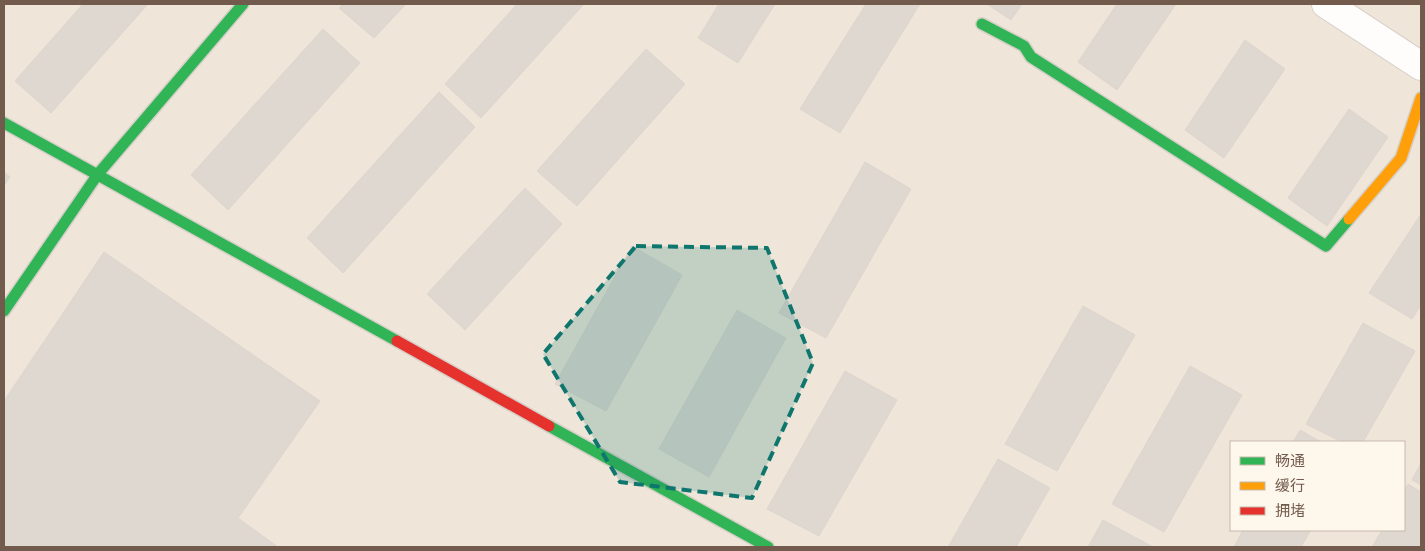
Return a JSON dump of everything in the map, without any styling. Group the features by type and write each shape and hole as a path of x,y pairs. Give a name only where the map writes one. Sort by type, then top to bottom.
{"street":[{"path":"4,311 98,174 243,4"},
{"path":"1326,4 1421,66"},
{"path":"982,24 1024,46 1031,57 1326,246 1401,158 1421,98"},
{"path":"4,123 768,547"}],"highlighted area":[{"path":"636,246 767,248 813,363 752,498 620,482 543,354"}],"shaded area":[{"path":"4,4 1421,4 1421,547 4,547"}],"building":[{"path":"83,4 148,4 51,113 15,81"},
{"path":"343,4 406,4 374,38 339,8"},
{"path":"517,4 584,4 481,118 445,84"},
{"path":"719,4 775,4 738,63 698,38"},
{"path":"866,4 920,4 840,133 800,109"},
{"path":"987,4 1022,4 1011,20"},
{"path":"1117,4 1176,4 1117,90 1078,62"},
{"path":"323,29 360,63 228,210 191,175"},
{"path":"1245,40 1285,69 1224,158 1185,130"},
{"path":"646,49 685,84 577,206 537,171"},
{"path":"439,92 475,127 343,273 307,238"},
{"path":"1349,109 1388,137 1327,226 1288,198"},
{"path":"865,162 911,189 826,338 779,313"},
{"path":"4,172 10,177 4,186"},
{"path":"525,188 562,224 465,330 427,294"},
{"path":"1421,214 1421,305 1412,319 1369,293"},
{"path":"632,246 682,275 606,411 555,384"},
{"path":"104,252 320,401 238,518 278,547 4,547 4,401"},
{"path":"1083,306 1135,335 1057,471 1005,444"},
{"path":"737,310 786,338 709,477 659,449"},
{"path":"1363,323 1415,351 1364,441 1340,441 1306,424"},
{"path":"1190,366 1242,395 1164,532 1112,504"},
{"path":"845,371 897,400 819,536 767,509"},
{"path":"1300,430 1319,441 1294,441"},
{"path":"998,459 1050,488 1016,547 948,547"},
{"path":"1421,463 1421,485 1412,480"},
{"path":"1408,484 1421,492 1421,547 1372,547 1381,531 1405,531 1405,489"},
{"path":"1103,520 1153,547 1088,547"},
{"path":"1242,531 1310,531 1301,547 1234,547"}],"traffic: fast":[{"path":"4,311 98,174 243,4"},
{"path":"982,24 1024,46 1031,57 1326,246 1349,219"},
{"path":"4,123 397,341"},
{"path":"549,426 768,547"}],"traffic: slow":[{"path":"1349,219 1401,158 1421,98"}],"traffic: jam":[{"path":"397,341 549,426"}]}
